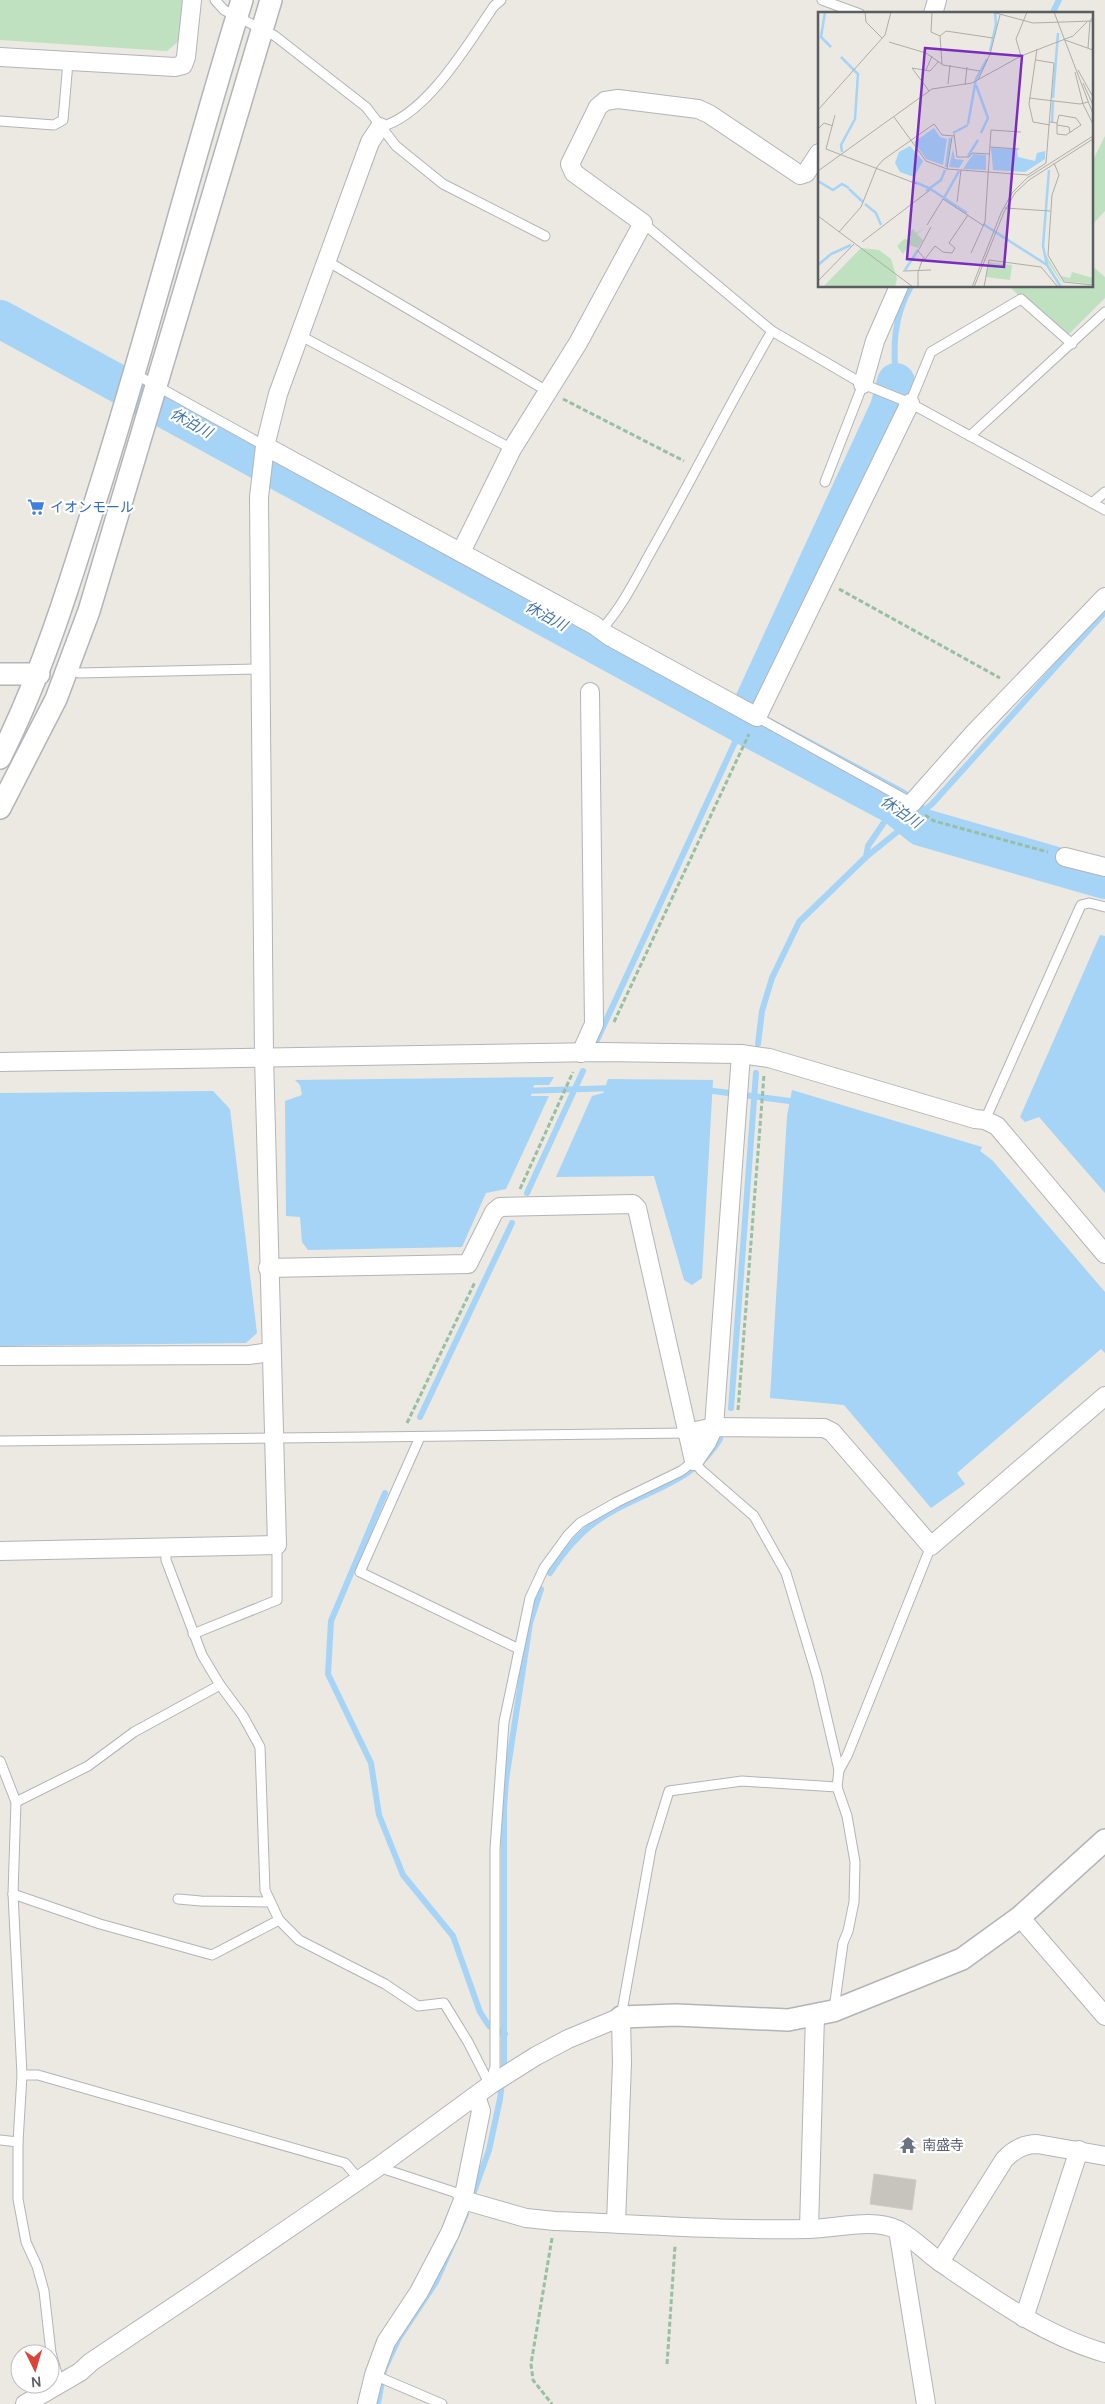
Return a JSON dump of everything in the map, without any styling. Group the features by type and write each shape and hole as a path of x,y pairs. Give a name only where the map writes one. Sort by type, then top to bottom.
{"street":[{"path":"0,57 175,67 183,65 192,0"},
{"path":"0,808 28,755 67,670 89,611 271,0"},
{"path":"0,758 39,674 123,415 240,8"},
{"path":"461,552 512,449 578,343 643,223 574,173 570,164 598,107 605,101 618,99 698,109 709,114 800,175 806,173 818,155"},
{"path":"0,1550 277,1545 270,1352 264,1056 259,497 265,450 278,394 301,336 370,142 380,127"},
{"path":"863,384 875,341 898,288"},
{"path":"265,450 461,552 601,630 753,725 910,404"},
{"path":"912,803 974,733 1105,597"},
{"path":"0,674 39,674"},
{"path":"581,1053 594,1024 590,692"},
{"path":"1065,857 1105,867"},
{"path":"0,1062 264,1056 600,1052 741,1054 769,1058 975,1119 985,1120 997,1126 1105,1254"},
{"path":"694,1460 708,1442 714,1427 741,1054"},
{"path":"268,1268 468,1264 494,1212 500,1207 633,1204 637,1208 694,1460"},
{"path":"0,1356 249,1355 270,1352"},
{"path":"687,1433 714,1427 824,1428 832,1432 931,1546 1105,1396"},
{"path":"60,2384 203,2288 358,2178 378,2167 483,2090 568,2039 621,2017 676,2015 788,2020 824,2013 962,1959 1020,1917 1105,1840"},
{"path":"1020,1917 1105,2016"},
{"path":"809,2229 824,2013"},
{"path":"616,2223 622,2063 621,2017"},
{"path":"367,2404 374,2375 386,2342 418,2292 450,2233 463,2200 481,2111 483,2090"},
{"path":"940,2262 1004,2160 1013,2150 1029,2144 1037,2144 1105,2156"},
{"path":"1024,2318 1079,2150"},
{"path":"463,2200 526,2218 554,2221 809,2229 875,2225 898,2230 940,2262 1024,2318 1044,2329 1105,2353"},
{"path":"898,2230 926,2404"},
{"path":"25,2404 42,2394"}],"lane":[{"path":"215,0 224,10 240,8 262,28 366,107 396,146 443,184 545,236"},
{"path":"380,127 400,119 427,96 459,56 494,6 501,0"},
{"path":"822,0 855,12"},
{"path":"0,121 54,125 63,120 68,62"},
{"path":"643,223 772,331 863,384 910,404 1105,510"},
{"path":"328,261 547,391"},
{"path":"910,404 931,352 1021,299 1072,344"},
{"path":"970,436 1105,312"},
{"path":"601,630 613,617 698,468 748,372 772,331"},
{"path":"301,336 512,449"},
{"path":"134,376 265,450"},
{"path":"825,482 863,384"},
{"path":"1092,503 1105,492"},
{"path":"67,670 79,673 260,669"},
{"path":"753,725 912,803"},
{"path":"985,1120 1081,905 1088,903 1105,907"},
{"path":"0,1441 273,1440 687,1433"},
{"path":"420,1437 360,1572 519,1649"},
{"path":"483,2090 495,2067 495,1849 504,1722 527,1611 535,1584 568,1535 580,1523 681,1471 694,1460 701,1470 754,1516 786,1573 817,1676 838,1770 837,1787 847,1816 855,1862 854,1902 824,2013"},
{"path":"193,1634 277,1600 277,1545"},
{"path":"838,1770 847,1756 931,1546"},
{"path":"166,1548 166,1560 193,1634 220,1686 243,1716 260,1746 265,1890 279,1920 299,1940 385,1984 418,2006 444,2003 468,2042 483,2090"},
{"path":"16,1802 88,1766 134,1732 220,1686"},
{"path":"0,1761 16,1802 13,1894 22,2075 18,2142 18,2200 26,2242 38,2266 44,2291 50,2344"},
{"path":"621,2017 651,1848 669,1791 742,1781 837,1787"},
{"path":"13,1894 100,1924 212,1955 279,1920"},
{"path":"178,1898 201,1901 270,1902"},
{"path":"22,2075 38,2075 344,2163 358,2178"},
{"path":"0,2140 18,2142"},
{"path":"378,2167 454,2192 463,2200"},
{"path":"374,2375 442,2404"}],"path":[{"path":"547,391 698,468"},
{"path":"824,580 1018,688"},
{"path":"600,1052 753,725"},
{"path":"912,803 934,821 1065,857"},
{"path":"511,1207 581,1053"},
{"path":"737,1428 764,1076 769,1058"},
{"path":"401,1437 477,1278"},
{"path":"552,2404 532,2380 530,2364 554,2221"},
{"path":"667,2364 676,2225"}],"green space":[{"path":"0,0 182,0 179,41 167,51 0,40"},
{"path":"1105,136 1105,211 1092,225 1092,162"},
{"path":"1092,266 1105,277 1105,298 1063,340 1011,288 1092,288"}],"water":[{"path":"1100,935 1105,936 1105,1193 1039,1117 1025,1122 1020,1117"},
{"path":"554,1077 549,1085 534,1085 531,1096 549,1096 506,1189 486,1193 462,1247 308,1250 302,1242 300,1217 286,1216 285,1101 302,1095 300,1085 295,1080"},
{"path":"608,1079 713,1080 702,1278 692,1285 684,1280 654,1176 556,1177 592,1096 603,1093"},
{"path":"792,1090 982,1147 980,1151 992,1160 1105,1292 1105,1353 1101,1349 957,1473 965,1484 931,1508 844,1405 770,1398 787,1116"},
{"path":"213,1091 230,1109 257,1333 246,1343 0,1346 0,1093"}],"building":[{"path":"874,2174 916,2180 912,2210 870,2204"}],"waterway":[{"path":"1053,12 1059,0"},
{"path":"896,382 896,333 901,310 910,288"},
{"name":"休泊川","path":"0,319 743,725 895,806 921,827 1105,880"},
{"path":"743,725 889,408 896,382"},
{"name":"休泊川","path":"758,1044 762,1011 772,978 799,922 866,857 932,804 1105,612"},
{"path":"597,1040 743,725"},
{"path":"866,857 868,846 895,806"},
{"path":"527,1193 583,1071"},
{"path":"731,1408 756,1073"},
{"path":"523,1091 613,1088"},
{"path":"706,1090 797,1102"},
{"path":"420,1417 512,1223"},
{"path":"550,1573 570,1546 585,1530 613,1511 686,1474 710,1453 720,1439"},
{"path":"385,1493 331,1621 328,1674 371,1763 379,1815 403,1875 453,1936 480,2012 489,2026 505,2034"},
{"path":"471,2200 489,2150 500,2099 504,2066 504,1808 506,1780 530,1623 541,1589"},
{"path":"378,2404 384,2370 399,2338 436,2282 466,2214"}],"place":[{"name":"イオンモール","path":"36,507"},
{"name":"南盛寺","path":"908,2145"}]}
